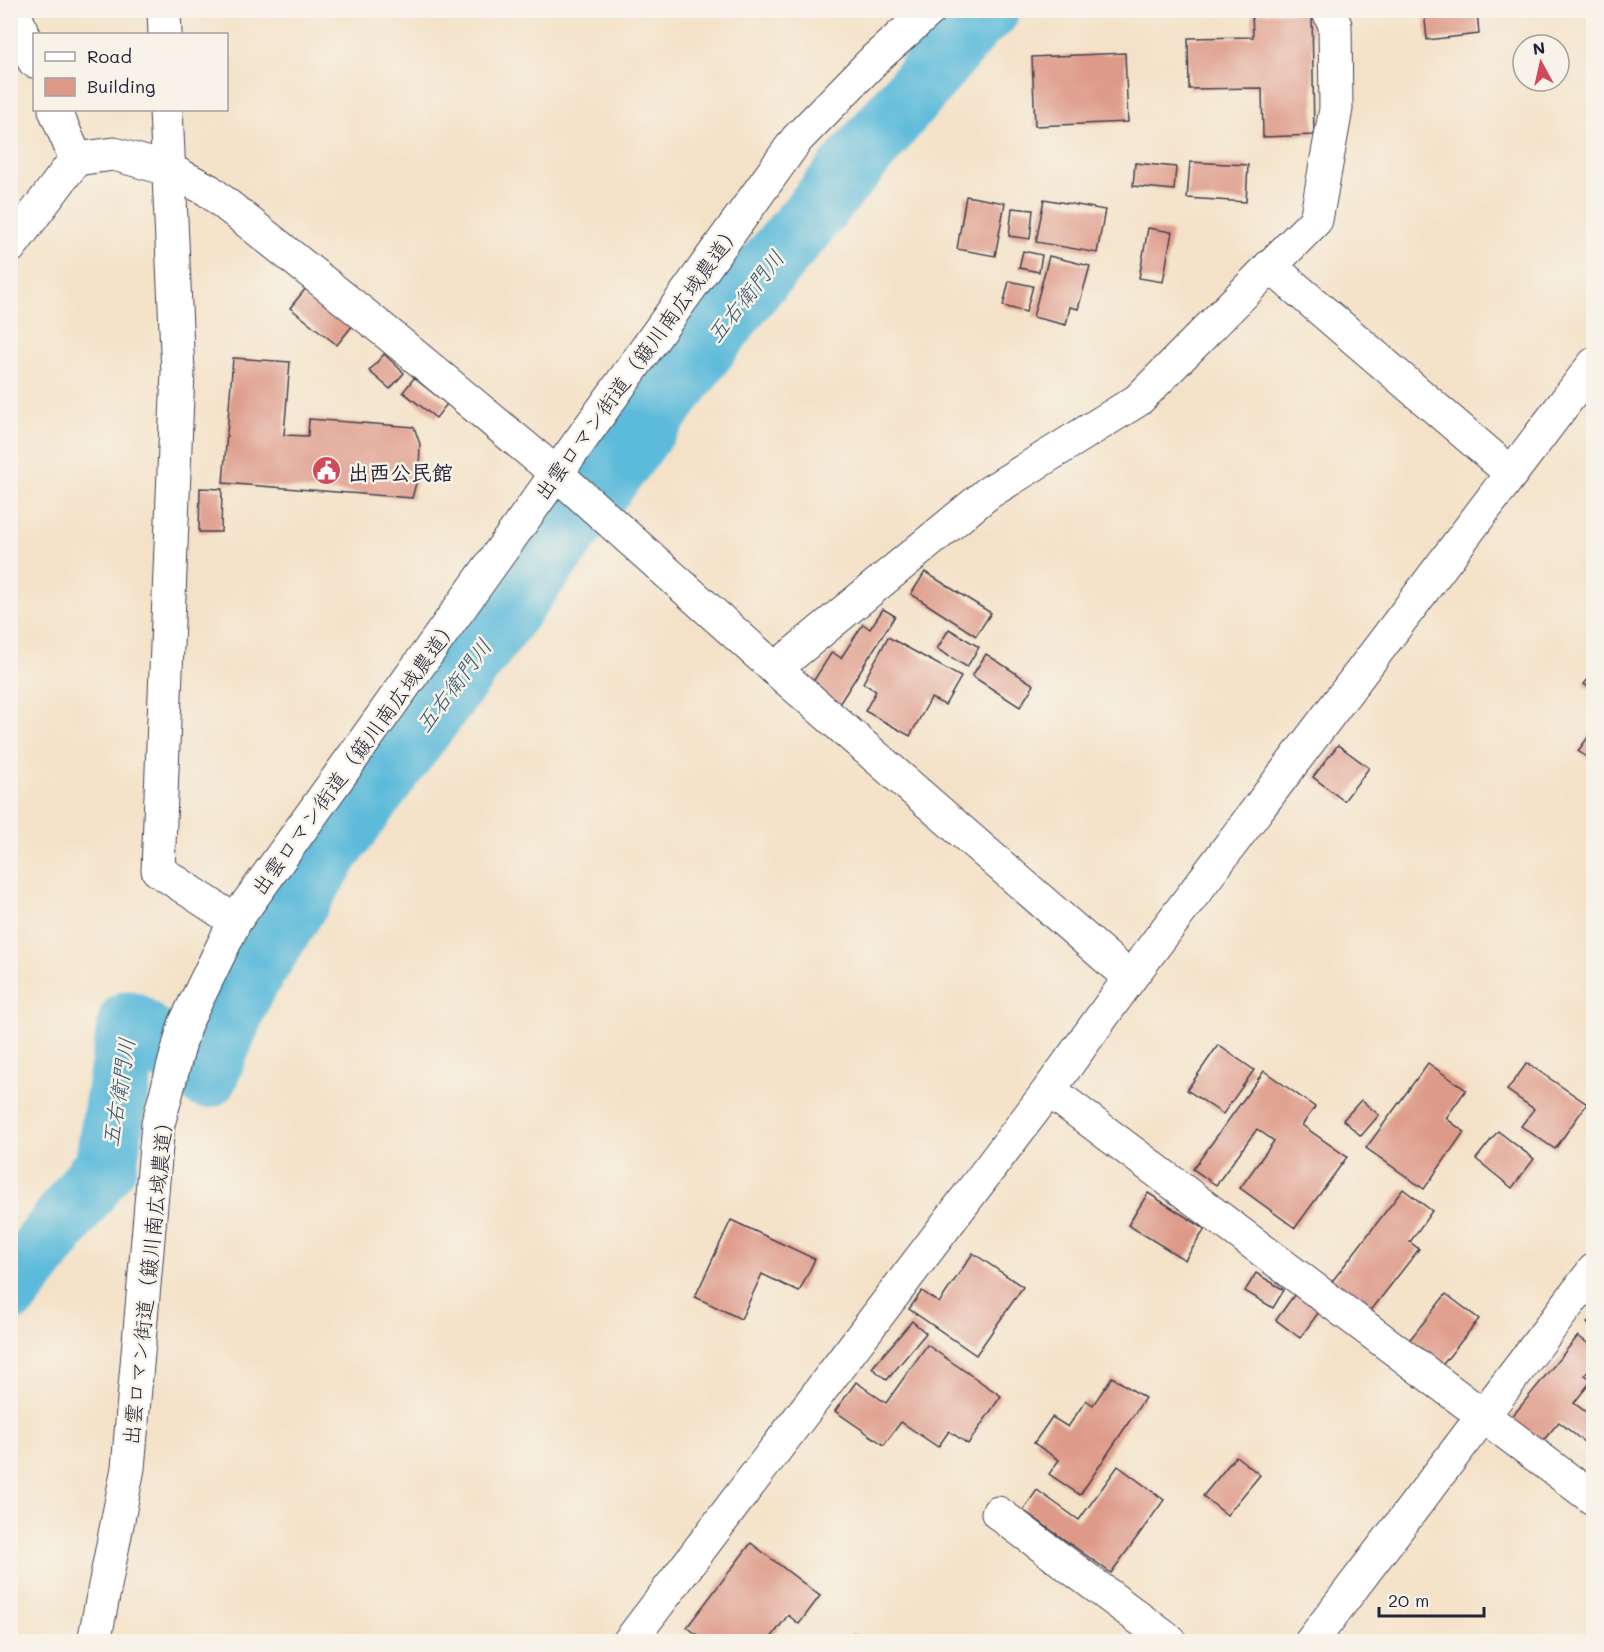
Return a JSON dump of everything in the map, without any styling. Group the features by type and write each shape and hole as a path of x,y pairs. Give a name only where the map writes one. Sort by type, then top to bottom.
{"street":[{"path":"13,10 33,59"},
{"path":"164,10 165,33"},
{"name":"出雲ロマン街道（簸川南広域農道）","path":"94,1641 128,1468 158,1124 185,1024 235,921 797,139 876,58 930,10"},
{"path":"775,669 988,493 1138,400 1316,220 1336,109 1335,25 1328,10"},
{"path":"55,111 76,159"},
{"path":"166,111 178,372 158,870 235,921"},
{"path":"10,247 76,159 114,154 168,169 208,189 556,473 775,669 1130,978"},
{"path":"1270,266 1511,473"},
{"path":"629,1641 1049,1090 1130,978 1593,364"},
{"path":"1049,1090 1593,1499"},
{"path":"1311,1641 1593,1270"},
{"path":"998,1513 1171,1641"}],"building":[{"path":"1424,10 1477,10 1479,34 1427,40"},
{"path":"1312,12 1314,135 1263,137 1262,88 1189,89 1188,38 1253,37 1252,13"},
{"path":"1125,53 1128,122 1035,126 1032,57"},
{"path":"1190,162 1248,165 1246,202 1187,198"},
{"path":"1135,163 1176,167 1174,190 1133,186"},
{"path":"966,196 1005,203 995,256 957,249"},
{"path":"1044,199 1105,210 1097,253 1036,242"},
{"path":"1012,208 1033,210 1030,239 1009,236"},
{"path":"1148,228 1172,232 1163,282 1139,278"},
{"path":"1023,251 1042,255 1039,272 1019,268"},
{"path":"1049,256 1090,266 1078,309 1070,307 1066,325 1033,317"},
{"path":"1009,281 1033,286 1026,312 1003,306"},
{"path":"306,288 353,325 337,345 290,308"},
{"path":"384,354 404,373 390,389 369,371"},
{"path":"233,358 290,362 284,435 308,436 309,419 414,427 420,444 419,472 412,498 223,483"},
{"path":"414,378 447,404 436,418 403,392"},
{"path":"200,488 222,489 221,532 199,532"},
{"path":"925,572 991,613 976,636 911,594"},
{"path":"883,609 895,616 838,706 809,688 832,652 841,658 863,624 870,629"},
{"path":"949,629 979,647 967,667 937,649"},
{"path":"888,637 961,677 945,705 931,698 910,736 865,711 876,691 863,683"},
{"path":"986,654 1034,685 1020,707 972,676"},
{"path":"1594,672 1594,691 1584,684"},
{"path":"1594,729 1594,762 1578,751"},
{"path":"1338,745 1369,768 1344,801 1313,777"},
{"path":"1218,1045 1254,1070 1223,1114 1187,1090"},
{"path":"1428,1063 1466,1090 1446,1118 1464,1132 1424,1189 1366,1148"},
{"path":"1527,1063 1587,1104 1555,1149 1521,1126 1534,1109 1507,1090"},
{"path":"1264,1071 1315,1107 1302,1125 1347,1157 1295,1228 1240,1188 1274,1141 1257,1129 1216,1185 1193,1169"},
{"path":"1361,1100 1379,1115 1361,1136 1343,1120"},
{"path":"1498,1131 1534,1159 1512,1188 1476,1159"},
{"path":"1403,1189 1432,1211 1410,1242 1419,1249 1366,1317 1327,1288"},
{"path":"1148,1193 1205,1229 1185,1260 1128,1225"},
{"path":"731,1220 815,1259 799,1292 762,1274 741,1319 695,1297"},
{"path":"973,1253 1023,1287 976,1355 909,1309 922,1291 939,1303"},
{"path":"1256,1273 1284,1290 1273,1308 1245,1291"},
{"path":"1297,1291 1321,1309 1300,1338 1276,1320"},
{"path":"1446,1294 1479,1319 1440,1368 1407,1343"},
{"path":"1594,1315 1594,1329 1587,1323"},
{"path":"912,1321 926,1333 887,1380 872,1368"},
{"path":"1578,1336 1594,1348 1594,1365 1585,1375 1592,1380 1574,1403 1594,1418 1594,1450 1559,1422 1541,1443 1511,1418"},
{"path":"927,1345 1001,1396 968,1444 949,1431 938,1447 901,1422 884,1445 835,1411 856,1382 886,1403"},
{"path":"1112,1377 1145,1398 1080,1495 1049,1474 1059,1460 1034,1443 1052,1417 1068,1427 1086,1400 1093,1405"},
{"path":"1236,1456 1260,1475 1227,1515 1203,1496"},
{"path":"1118,1466 1164,1500 1111,1573 1023,1510 1037,1490 1079,1520"},
{"path":"751,1543 820,1596 799,1624 788,1615 768,1642 707,1642 687,1627"},
{"path":"853,1633 865,1642 846,1642"}],"waterway":[{"name":"五右衛門川","path":"10,1291 106,1164 129,1022 206,1077 242,990 331,849 740,301 975,20 988,10"}],"place":[{"name":"出西公民館","path":"327,471"}]}
